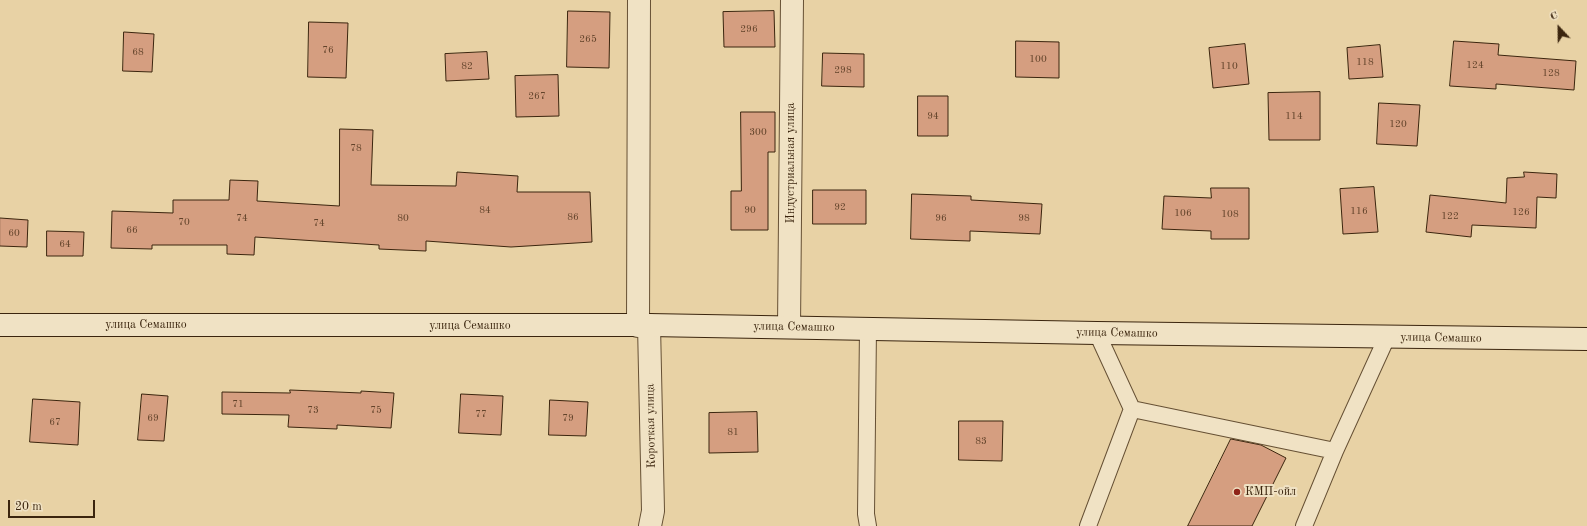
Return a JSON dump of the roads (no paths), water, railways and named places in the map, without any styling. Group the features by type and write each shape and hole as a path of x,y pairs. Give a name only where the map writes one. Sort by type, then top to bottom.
{"main road":[{"path":"639,0 643,326"},
{"name":"Индустриальная улица","path":"789,327 792,0"},
{"name":"улица Семашко","path":"0,325 789,327 1098,333 1587,339"},
{"name":"Короткая улица","path":"643,326 653,511 650,526"}],"lane":[{"path":"868,328 866,514 868,526"},
{"path":"1088,526 1132,409 1098,333"},
{"path":"1304,526 1335,451 1386,337"},
{"path":"1132,409 1335,451"}],"place":[{"name":"КМП-ойл","path":"1237,492"}]}
